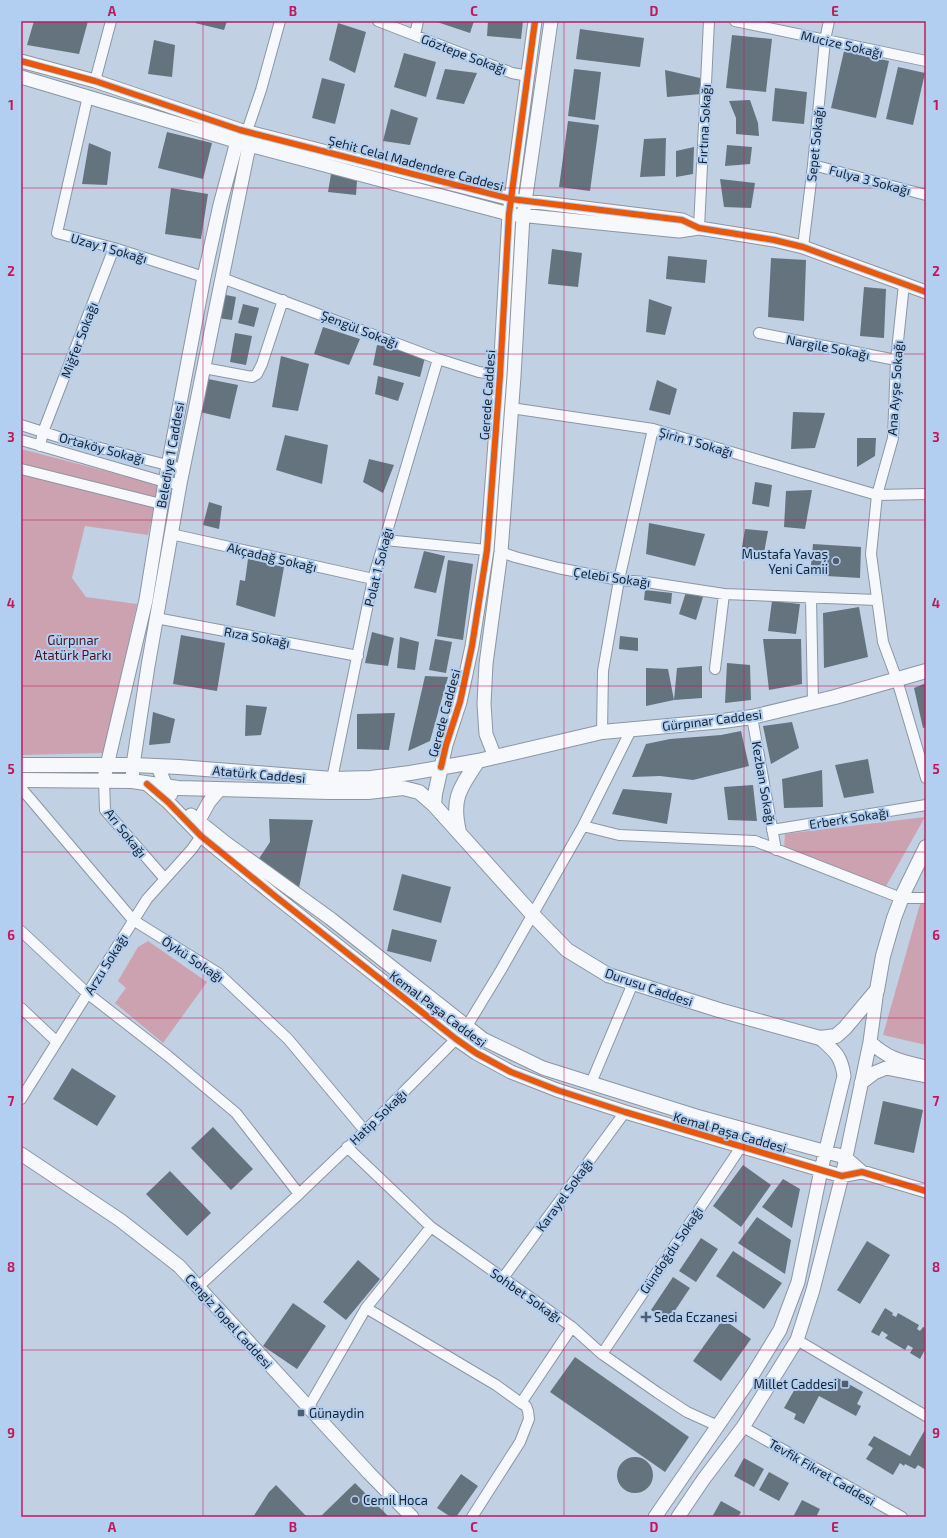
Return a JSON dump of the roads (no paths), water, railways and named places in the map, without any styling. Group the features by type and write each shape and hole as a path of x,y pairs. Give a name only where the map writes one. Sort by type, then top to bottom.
{"main road":[{"name":"Gürpınar Caddesi","path":"495,757 602,732 752,717 897,680 926,671"},
{"name":"Atatürk Caddesi","path":"21,765 158,766 332,779 371,778 410,773 495,757"},
{"path":"460,832 456,809 458,795 463,782 478,761"},
{"path":"434,804 441,767"},
{"name":"Atatürk Caddesi","path":"21,780 132,781 166,786 220,789 336,792 368,792 403,788 419,792 434,804 460,832"},
{"name":"Durusu Caddesi","path":"460,832 533,915 567,950 608,975 719,1010 820,1038"},
{"path":"820,1038 836,1036 846,1028 877,990 883,956 894,918 926,847"}],"street":[{"path":"95,81 111,21"},
{"path":"245,136 261,90 280,21"},
{"name":"Göztepe Sokağı","path":"378,21 512,72 528,76"},
{"path":"415,36 418,21"},
{"name":"Gerede Caddesi","path":"441,767 446,745 460,702 472,646 487,550 511,199 535,21"},
{"name":"Gerede Caddesi","path":"495,757 486,734 484,704 486,664 501,552 514,376 524,201 551,21"},
{"name":"Fırtına Sokağı","path":"698,228 709,21"},
{"name":"Mucize Sokağı","path":"735,21 926,61"},
{"name":"Sepet Sokağı","path":"803,247 825,40 829,21"},
{"name":"Şehit Celal Madendere Caddesi","path":"21,61 95,81 245,136 510,214 679,231 698,228"},
{"path":"528,76 543,76"},
{"name":"Şehit Celal Madendere Caddesi","path":"21,77 88,96 245,136 511,199 682,220 698,228 774,240 803,247 926,292"},
{"name":"Uzay 1 Sokağı","path":"88,96 57,234 114,248 204,277"},
{"name":"Belediye 1 Caddesi","path":"104,780 146,600 164,482 204,277 220,205 245,136"},
{"name":"Belediye 1 Caddesi","path":"132,781 132,765 156,618 180,484 222,278 245,136"},
{"name":"Fulya 3 Sokağı","path":"813,164 926,195"},
{"name":"Miğfer Sokağı","path":"40,446 43,432 114,248"},
{"name":"Şengül Sokağı","path":"222,278 438,358 479,372 500,375"},
{"name":"Ana Ayşe Sokağı","path":"904,284 896,360 893,438 878,495 870,554 883,642 897,680 926,778"},
{"path":"204,368 252,378 257,374 262,364 283,300"},
{"name":"Nargile Sokağı","path":"759,333 896,360"},
{"name":"Polat 1 Sokağı","path":"332,779 373,579 438,358"},
{"path":"500,375 514,376"},
{"name":"Şirin 1 Sokağı","path":"511,408 652,429 878,495 926,494"},
{"name":"Ortaköy Sokağı","path":"21,425 65,439 183,469"},
{"path":"602,732 603,671 619,580 652,429"},
{"name":"Ortaköy Sokağı","path":"21,440 164,482 180,484"},
{"path":"21,469 161,504"},
{"name":"Akçadağ Sokağı","path":"171,534 373,579"},
{"path":"385,540 501,552"},
{"name":"Çelebi Sokağı","path":"501,552 558,568 619,580 646,582 724,594 877,600"},
{"path":"715,669 724,594"},
{"path":"811,598 813,702"},
{"name":"Rıza Sokağı","path":"156,618 358,656"},
{"name":"Kezban Sokağı","path":"752,717 776,850"},
{"path":"456,1039 467,1026 533,915 583,826 631,730"},
{"name":"Kemal Paşa Caddesi","path":"158,766 166,786 172,796 198,822 226,844 331,919 483,1039 543,1068 696,1116 845,1157 862,1172"},
{"name":"Arı Sokağı","path":"104,780 105,810 165,879"},
{"name":"Kemal Paşa Caddesi","path":"147,784 168,802 201,836 274,896 456,1039 476,1053 511,1072 557,1090 625,1112 842,1176 862,1172"},
{"name":"Öykü Sokağı","path":"21,788 133,920 218,973 288,1039 365,1131"},
{"path":"201,836 198,822 220,789"},
{"name":"Erberk Sokağı","path":"772,830 926,805"},
{"path":"583,826 619,835 755,841 902,898 926,898"},
{"name":"Arzu Sokağı","path":"21,1099 147,899 192,849 201,836"},
{"path":"21,931 87,993 168,1056 236,1113 299,1194"},
{"path":"591,1083 633,983"},
{"path":"678,1517 703,1480 743,1427 797,1340 813,1290 842,1176 870,1042 877,990"},
{"path":"21,1008 57,1042"},
{"path":"655,1517 750,1380 780,1330 798,1282 825,1152 844,1076 843,1065 839,1056 820,1038"},
{"name":"Hatip Sokağı","path":"198,1287 365,1131 456,1039"},
{"path":"870,1042 882,1052 896,1060 926,1066"},
{"path":"861,1083 874,1072 886,1068 926,1076"},
{"name":"Karayel Sokağı","path":"503,1278 625,1112"},
{"name":"Sohbet Sokağı","path":"347,1147 431,1227 572,1327 602,1354 658,1393 687,1412 718,1426"},
{"name":"Gündoğdu Sokağı","path":"602,1354 741,1147"},
{"name":"Cengiz Topel Caddesi","path":"21,1154 120,1220 179,1266 308,1408 412,1517"},
{"path":"862,1172 926,1191"},
{"path":"308,1408 366,1308 431,1227"},
{"path":"366,1308 496,1385 526,1406 529,1420 520,1442 472,1517"},
{"path":"521,1403 572,1327"},
{"path":"780,1330 926,1416"},
{"name":"Tevfik Fikret Caddesi","path":"743,1427 887,1513 902,1517"}],"place":[{"name":"Mustafa Yavaş Yeni Camii","path":"836,561"},
{"name":"Seda Eczanesi","path":"646,1317"},
{"name":"Millet Caddesi","path":"845,1384"},
{"name":"Günaydin","path":"301,1413"},
{"name":"Cemil Hoca","path":"355,1500"}],"park label":[{"name":"Gürpınar Atatürk Parkı","path":"73,648"}]}
